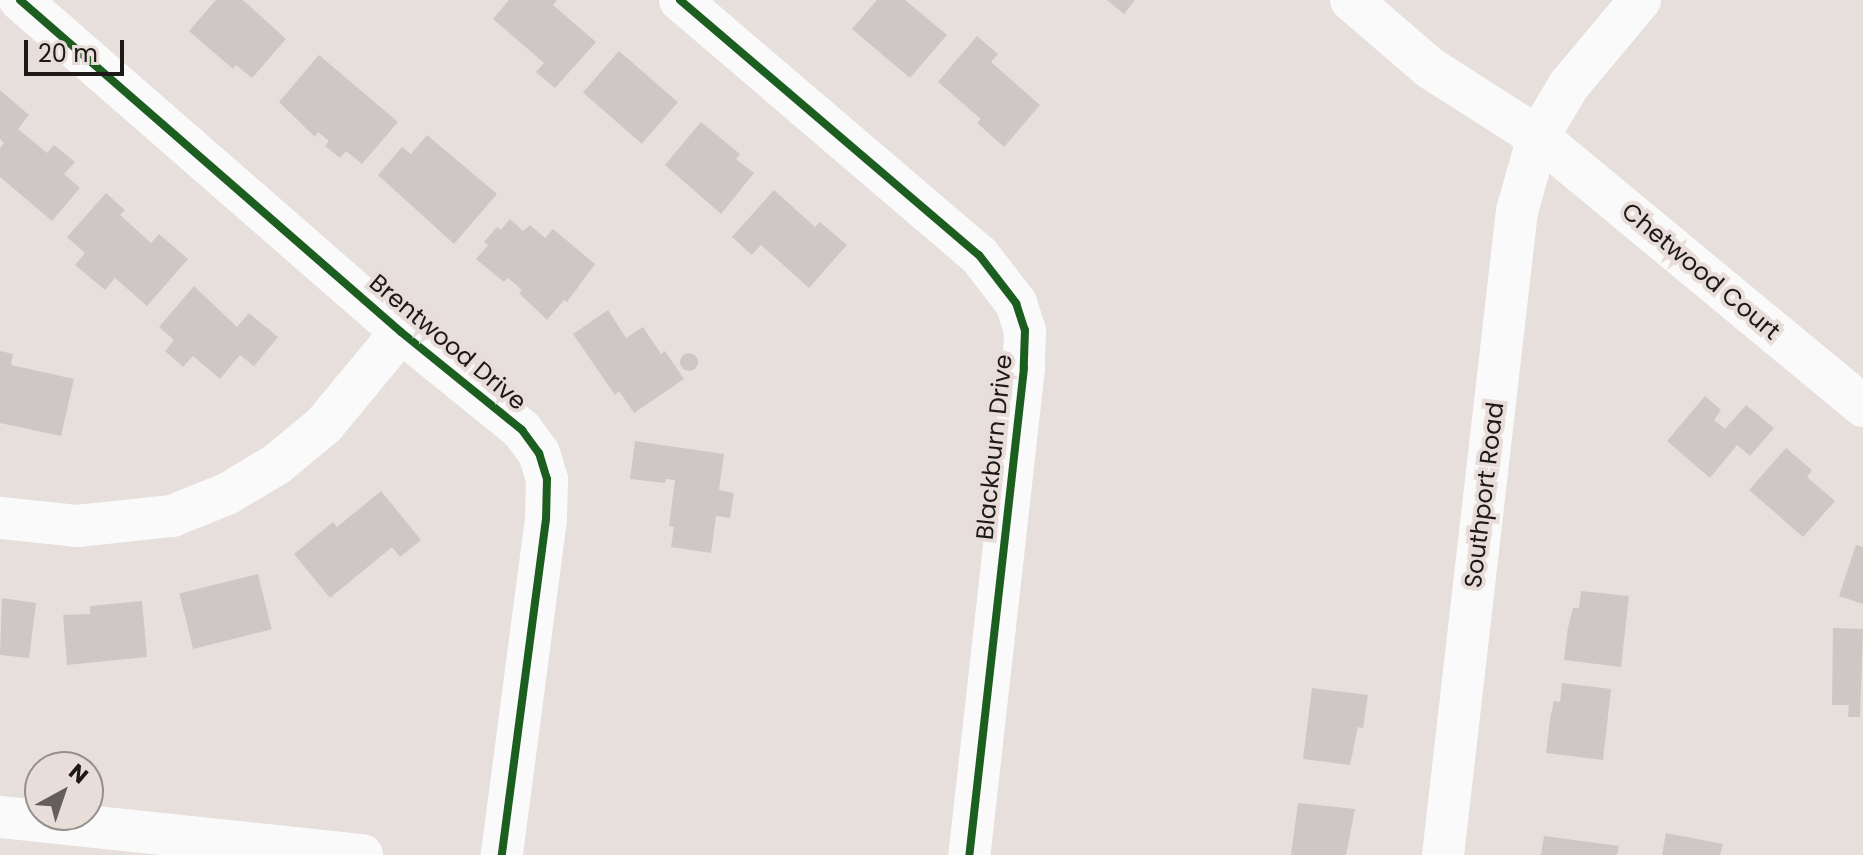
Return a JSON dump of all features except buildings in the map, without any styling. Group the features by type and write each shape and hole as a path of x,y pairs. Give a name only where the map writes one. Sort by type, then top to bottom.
{"street":[{"name":"Brentwood Drive","path":"20,0 401,332 522,430 539,453 547,479 546,519 502,855"},
{"name":"Blackburn Drive","path":"680,0 979,255 1016,303 1025,330 1024,368 969,855"},
{"name":"Chetwood Court","path":"1351,0 1430,68 1538,137 1863,406"},
{"name":"Southport Road","path":"1443,855 1517,211 1538,137 1569,85 1640,0"},
{"path":"0,518 93,524 172,516 227,494 277,464 324,425 401,332"},
{"path":"23,831 362,855"}],"cycle path":[{"path":"20,0 401,332 522,430 539,453 547,479 546,519 502,855"},
{"path":"680,0 979,255 1016,303 1025,330 1024,368 969,855"}]}
